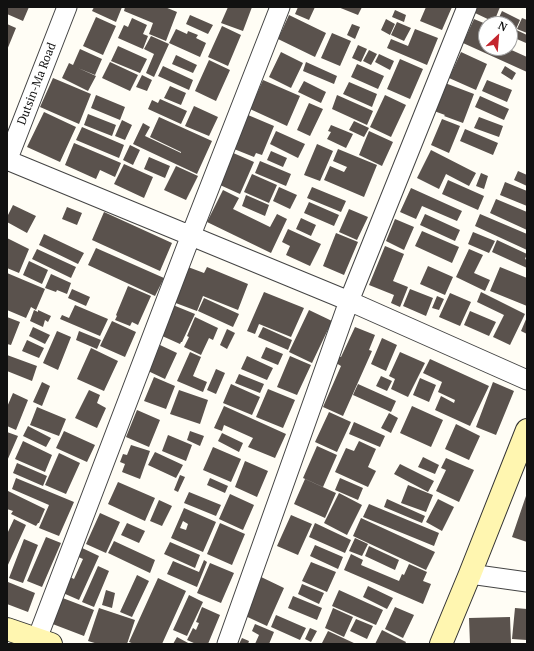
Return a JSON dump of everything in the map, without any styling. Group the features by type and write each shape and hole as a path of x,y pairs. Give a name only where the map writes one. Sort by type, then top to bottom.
{"street":[{"name":"Dutsin-Ma Road","path":"7,160 67,7"},
{"path":"7,628 44,641 191,235 280,7"},
{"path":"227,644 349,301 468,7"},
{"path":"7,160 349,301 527,380"},
{"path":"441,644 527,430"},
{"path":"470,574 527,582"}],"building":[{"path":"7,7 29,7 23,21 7,14"},
{"path":"94,7 122,7 116,22 92,11"},
{"path":"125,7 165,7 177,12 166,41 149,34 153,23 124,11"},
{"path":"228,7 252,7 243,31 221,23"},
{"path":"298,7 315,7 309,20 295,14"},
{"path":"338,7 362,7 358,15"},
{"path":"426,7 452,7 442,30 420,21"},
{"path":"477,7 500,7 496,16 481,16 475,13"},
{"path":"395,10 406,15 404,22 392,17"},
{"path":"502,11 512,16 500,16"},
{"path":"190,15 213,25 208,34 186,24"},
{"path":"289,15 326,33 315,57 278,39"},
{"path":"96,17 116,26 103,55 83,46"},
{"path":"132,18 147,25 143,34 148,36 143,49 118,38 124,25 128,27"},
{"path":"522,18 527,20 527,33 518,29"},
{"path":"386,19 395,24 390,35 381,30"},
{"path":"474,19 478,21 478,50 463,43"},
{"path":"397,22 411,28 404,41 391,35"},
{"path":"7,24 16,28 7,50"},
{"path":"352,24 360,27 355,39 347,35"},
{"path":"222,26 241,35 228,66 208,57"},
{"path":"176,29 187,34 188,31 198,35 196,38 206,43 200,57 169,43"},
{"path":"415,29 438,38 427,65 387,48 391,39 408,46"},
{"path":"518,31 527,35 526,43 518,40"},
{"path":"332,33 351,41 340,66 321,58"},
{"path":"151,36 169,44 154,77 146,73 154,54 144,49"},
{"path":"358,45 367,49 361,62 352,58"},
{"path":"118,46 147,59 140,73 111,61"},
{"path":"80,49 102,59 95,75 78,68 96,76 88,91 62,78 69,63 73,65"},
{"path":"369,50 377,54 371,65 363,61"},
{"path":"281,52 303,63 291,88 269,77"},
{"path":"461,52 487,64 476,90 449,78"},
{"path":"518,53 527,57 527,72 492,56 518,56"},
{"path":"379,54 394,61 390,70 375,62"},
{"path":"176,55 197,65 193,73 172,64"},
{"path":"400,59 423,69 410,99 387,89"},
{"path":"209,60 230,70 216,101 195,91"},
{"path":"110,62 138,75 130,91 102,78"},
{"path":"306,62 337,76 334,84 303,71"},
{"path":"357,64 384,76 378,89 351,77"},
{"path":"163,66 193,80 189,90 158,76"},
{"path":"505,66 516,73 512,80 501,73"},
{"path":"142,75 152,80 147,91 136,87"},
{"path":"53,78 91,94 79,124 40,107"},
{"path":"263,80 300,96 287,126 250,109"},
{"path":"487,80 512,90 507,102 482,91"},
{"path":"304,81 326,92 321,103 298,92"},
{"path":"349,82 377,94 372,107 343,94"},
{"path":"445,83 474,94 463,123 434,111"},
{"path":"170,86 186,93 181,105 164,98"},
{"path":"96,95 125,107 120,120 91,108"},
{"path":"337,95 373,111 367,125 332,109"},
{"path":"385,95 406,105 391,137 370,127"},
{"path":"480,96 509,109 504,120 475,107"},
{"path":"160,99 187,111 181,124 148,109 152,100 158,103"},
{"path":"309,103 323,109 310,136 297,130"},
{"path":"194,106 218,117 209,136 185,126"},
{"path":"44,112 76,127 60,162 27,147"},
{"path":"88,114 116,125 112,136 84,125"},
{"path":"248,115 274,126 262,155 256,153 254,157 234,149"},
{"path":"159,117 212,141 197,174 133,144 143,123 150,127 145,136 181,153 150,137"},
{"path":"479,117 503,126 499,137 474,128"},
{"path":"442,119 460,126 449,153 431,145"},
{"path":"122,120 132,125 125,140 115,136"},
{"path":"354,121 369,128 364,137 349,130"},
{"path":"331,125 353,134 346,148 327,139 331,132 328,131"},
{"path":"82,127 124,145 119,158 76,140"},
{"path":"465,129 498,143 493,155 460,141"},
{"path":"276,131 305,144 298,158 270,144"},
{"path":"369,131 393,142 382,166 359,155"},
{"path":"74,143 121,163 115,177 100,170 96,179 65,165"},
{"path":"317,144 333,151 320,181 304,175"},
{"path":"130,145 140,150 133,165 123,160"},
{"path":"338,149 377,165 364,197 324,180 330,166 344,172 347,167 333,161"},
{"path":"431,150 476,173 469,186 446,174 439,189 417,178"},
{"path":"271,151 287,158 283,167 267,160"},
{"path":"231,152 254,162 240,194 220,185 223,168 227,170 231,159 228,158"},
{"path":"149,157 170,166 165,178 144,169"},
{"path":"260,161 291,174 286,186 255,173"},
{"path":"124,164 153,177 144,198 114,184"},
{"path":"176,166 198,176 186,200 164,190"},
{"path":"518,171 527,175 527,186 514,180"},
{"path":"481,173 488,176 484,189 476,186"},
{"path":"252,174 277,185 269,203 244,192"},
{"path":"448,180 484,196 478,210 442,194"},
{"path":"505,182 527,191 527,206 500,195"},
{"path":"279,187 297,195 290,209 273,201"},
{"path":"312,187 346,201 341,212 307,198"},
{"path":"411,188 462,211 457,221 422,206 416,219 400,212"},
{"path":"223,190 239,198 233,209 270,227 277,214 287,219 271,253 207,222"},
{"path":"246,195 269,205 265,216 242,206"},
{"path":"496,199 527,212 527,230 490,213"},
{"path":"309,202 339,215 334,226 304,213"},
{"path":"13,205 36,216 27,233 7,222 7,217"},
{"path":"67,207 82,213 77,225 62,219"},
{"path":"349,209 368,217 357,240 339,232"},
{"path":"104,212 172,243 160,271 92,240"},
{"path":"425,214 460,230 455,241 420,225"},
{"path":"480,214 527,234 527,250 475,226"},
{"path":"301,218 316,225 311,236 296,229"},
{"path":"395,219 414,227 404,250 386,241"},
{"path":"288,229 321,244 310,266 286,255 290,246 282,242"},
{"path":"422,231 459,247 452,263 415,246"},
{"path":"473,232 495,241 489,253 468,244"},
{"path":"336,233 358,242 344,275 323,266"},
{"path":"44,234 84,253 78,264 39,245"},
{"path":"7,238 29,249 19,273 7,268"},
{"path":"497,240 527,254 525,259 527,260 527,268 492,252"},
{"path":"385,246 404,254 393,281 408,287 400,307 391,303 394,295 369,285"},
{"path":"96,248 164,278 155,296 88,265"},
{"path":"37,249 76,267 71,278 32,259"},
{"path":"469,249 483,255 474,273 490,280 485,291 456,277"},
{"path":"29,261 48,270 42,284 23,275"},
{"path":"428,266 453,277 445,295 420,284"},
{"path":"188,267 204,273 207,267 248,284 238,310 203,296 197,311 173,302"},
{"path":"500,267 527,278 527,306 490,291"},
{"path":"7,273 45,289 36,310 31,307 26,318 7,310"},
{"path":"51,274 71,283 67,294 57,290 56,292 45,288"},
{"path":"128,286 151,296 138,325 132,322 130,326 115,320"},
{"path":"72,289 90,297 86,306 68,298"},
{"path":"410,289 433,298 426,316 403,306"},
{"path":"264,292 304,308 291,337 259,324 255,334 247,331"},
{"path":"481,292 525,314 510,345 493,337 504,315 477,302"},
{"path":"450,293 471,302 460,326 439,317"},
{"path":"437,296 444,299 439,310 432,308"},
{"path":"204,298 239,314 233,327 198,311"},
{"path":"75,305 108,319 100,336 60,319 62,315 69,318"},
{"path":"173,305 195,314 180,344 160,335"},
{"path":"34,310 38,312 38,310 51,316 48,322 45,320 43,327 30,321"},
{"path":"309,310 332,321 312,363 289,352"},
{"path":"470,311 496,322 489,336 464,325"},
{"path":"7,317 20,322 11,345 7,344"},
{"path":"195,317 218,328 213,340 209,338 201,355 184,347 189,337 187,336"},
{"path":"527,317 527,334 521,331"},
{"path":"112,321 136,332 125,357 100,346"},
{"path":"33,327 50,335 45,344 29,336"},
{"path":"263,327 292,340 288,350 258,337"},
{"path":"355,327 375,335 369,350 372,351 343,416 323,407 341,366 336,363 339,357 341,357"},
{"path":"227,329 235,333 227,349 220,345"},
{"path":"57,331 71,337 58,370 43,363"},
{"path":"79,331 101,340 97,349 76,340"},
{"path":"382,338 397,345 386,371 371,364"},
{"path":"27,340 44,348 39,358 22,351"},
{"path":"160,345 177,353 165,379 148,371"},
{"path":"266,347 283,354 278,365 261,358"},
{"path":"91,348 118,361 104,391 77,379"},
{"path":"190,352 201,357 193,376 207,382 203,392 177,381"},
{"path":"400,352 425,363 408,397 391,389 395,379 389,376"},
{"path":"7,355 37,366 32,381 7,371"},
{"path":"247,356 273,368 267,380 241,369"},
{"path":"290,356 311,365 297,395 277,387"},
{"path":"430,359 489,386 470,426 435,410 441,396 454,403 455,400 438,392 442,382 423,373"},
{"path":"216,369 225,373 216,394 207,390"},
{"path":"239,374 264,384 260,393 235,383"},
{"path":"381,376 392,381 387,391 376,386"},
{"path":"154,377 175,386 166,409 144,401"},
{"path":"420,378 436,385 429,402 413,395"},
{"path":"42,382 50,386 42,406 33,402"},
{"path":"493,382 514,391 496,435 476,427"},
{"path":"231,384 260,397 252,415 223,403"},
{"path":"358,384 396,401 391,412 353,395"},
{"path":"268,389 295,400 283,428 256,417"},
{"path":"89,390 100,395 97,403 106,408 97,428 75,418"},
{"path":"179,390 208,400 200,424 170,414"},
{"path":"13,393 28,400 16,430 7,426 7,407"},
{"path":"224,406 286,434 275,458 248,447 253,438 224,425 222,431 214,428"},
{"path":"412,406 443,420 431,447 400,433"},
{"path":"37,407 66,419 59,436 30,425"},
{"path":"137,410 160,420 149,447 126,437"},
{"path":"329,412 351,422 337,452 315,442"},
{"path":"389,413 398,418 391,433 381,428"},
{"path":"354,422 385,436 380,447 349,434"},
{"path":"456,424 480,436 469,460 445,449"},
{"path":"28,426 51,438 46,447 23,436"},
{"path":"64,431 95,445 87,462 56,448"},
{"path":"190,431 204,436 200,446 187,440"},
{"path":"7,432 18,436 7,461"},
{"path":"222,433 243,443 239,452 218,441"},
{"path":"168,435 192,445 186,461 162,451"},
{"path":"23,441 52,455 45,472 15,459"},
{"path":"359,441 376,449 368,467 376,471 368,487 335,472 346,448 354,451"},
{"path":"131,445 150,451 140,479 122,472 125,464 120,462 123,454 127,455"},
{"path":"317,446 337,455 323,487 303,478"},
{"path":"213,447 241,459 231,482 203,470"},
{"path":"155,452 183,465 176,478 148,465"},
{"path":"59,453 80,463 66,494 45,485"},
{"path":"423,457 439,465 435,474 418,467"},
{"path":"446,458 474,470 459,502 436,491 446,470 441,468"},
{"path":"245,461 268,471 257,497 235,487"},
{"path":"17,463 47,476 43,486 13,473"},
{"path":"400,464 434,481 428,492 394,474"},
{"path":"180,475 185,477 178,492 174,490"},
{"path":"16,478 74,502 59,536 39,528 49,505 12,489"},
{"path":"210,478 228,486 225,493 207,485"},
{"path":"340,478 363,488 358,500 335,490"},
{"path":"305,479 336,493 325,518 294,504"},
{"path":"118,482 155,498 145,521 108,504"},
{"path":"408,485 433,495 426,512 401,503"},
{"path":"8,491 45,509 39,523 36,526 11,514 13,511 7,509"},
{"path":"189,492 221,505 216,516 184,503"},
{"path":"339,493 362,505 347,535 324,523"},
{"path":"527,493 527,542 512,537"},
{"path":"230,494 254,505 243,530 219,519"},
{"path":"387,499 425,516 422,523 384,507"},
{"path":"438,499 454,507 442,531 426,522"},
{"path":"159,500 172,506 162,526 150,521"},
{"path":"369,504 439,533 434,546 363,517"},
{"path":"184,508 216,522 203,552 171,538","holes":["183,521 188,524 186,530 180,528"]},
{"path":"100,513 120,522 106,553 86,544"},
{"path":"291,515 312,524 298,555 277,546"},
{"path":"361,518 435,552 426,570 353,536"},
{"path":"14,519 26,525 7,567 7,534"},
{"path":"127,523 145,531 139,543 121,535"},
{"path":"220,523 245,534 232,565 207,554"},
{"path":"315,523 351,540 345,553 309,537"},
{"path":"46,537 61,543 42,587 27,581"},
{"path":"355,538 368,544 362,556 349,551"},
{"path":"24,539 38,545 23,583 9,578"},
{"path":"114,541 155,560 150,573 108,553"},
{"path":"170,542 200,555 195,568 164,554"},
{"path":"315,545 343,557 338,569 310,556"},
{"path":"369,546 399,560 395,570 365,556"},
{"path":"80,547 99,556 79,600 63,593 70,577 74,579 83,559 76,556"},
{"path":"351,554 363,560 361,565 399,581 402,574 404,575 409,564 427,572 423,581 431,584 423,604 344,570"},
{"path":"204,560 207,562 197,587 167,574 173,561 199,572"},
{"path":"311,562 336,572 327,592 302,581"},
{"path":"210,563 234,573 221,603 197,593"},
{"path":"98,566 109,571 94,607 82,602"},
{"path":"137,575 149,581 132,617 120,612"},
{"path":"259,576 284,588 267,626 241,614"},
{"path":"158,578 186,591 162,644 134,644 129,642"},
{"path":"8,582 35,593 28,612 7,604"},
{"path":"302,584 324,593 319,604 298,594"},
{"path":"368,586 393,598 387,609 363,597"},
{"path":"106,590 115,593 112,608 102,605"},
{"path":"339,590 383,610 376,625 332,606"},
{"path":"189,595 203,602 187,636 173,630"},
{"path":"293,596 322,608 317,620 288,608"},
{"path":"60,597 94,610 84,636 50,623"},
{"path":"202,607 220,615 208,644 196,644 187,640 193,628 196,630 199,623 196,622"},
{"path":"395,607 414,615 403,638 385,629"},
{"path":"99,608 135,620 127,644 98,644 88,641"},
{"path":"333,608 353,617 344,637 325,628"},
{"path":"515,608 527,609 527,640 512,639"},
{"path":"276,615 306,628 300,640 271,627"},
{"path":"510,617 511,643 470,644 469,618"},
{"path":"356,619 373,626 367,639 350,631"},
{"path":"255,624 274,632 269,644 255,644 259,635 252,631"},
{"path":"310,628 317,631 311,642 305,639"},
{"path":"382,630 406,642 405,644 375,644"},
{"path":"328,631 356,644 322,643"},
{"path":"177,637 190,644 173,644"},
{"path":"242,638 249,641 248,644 239,644"}]}
